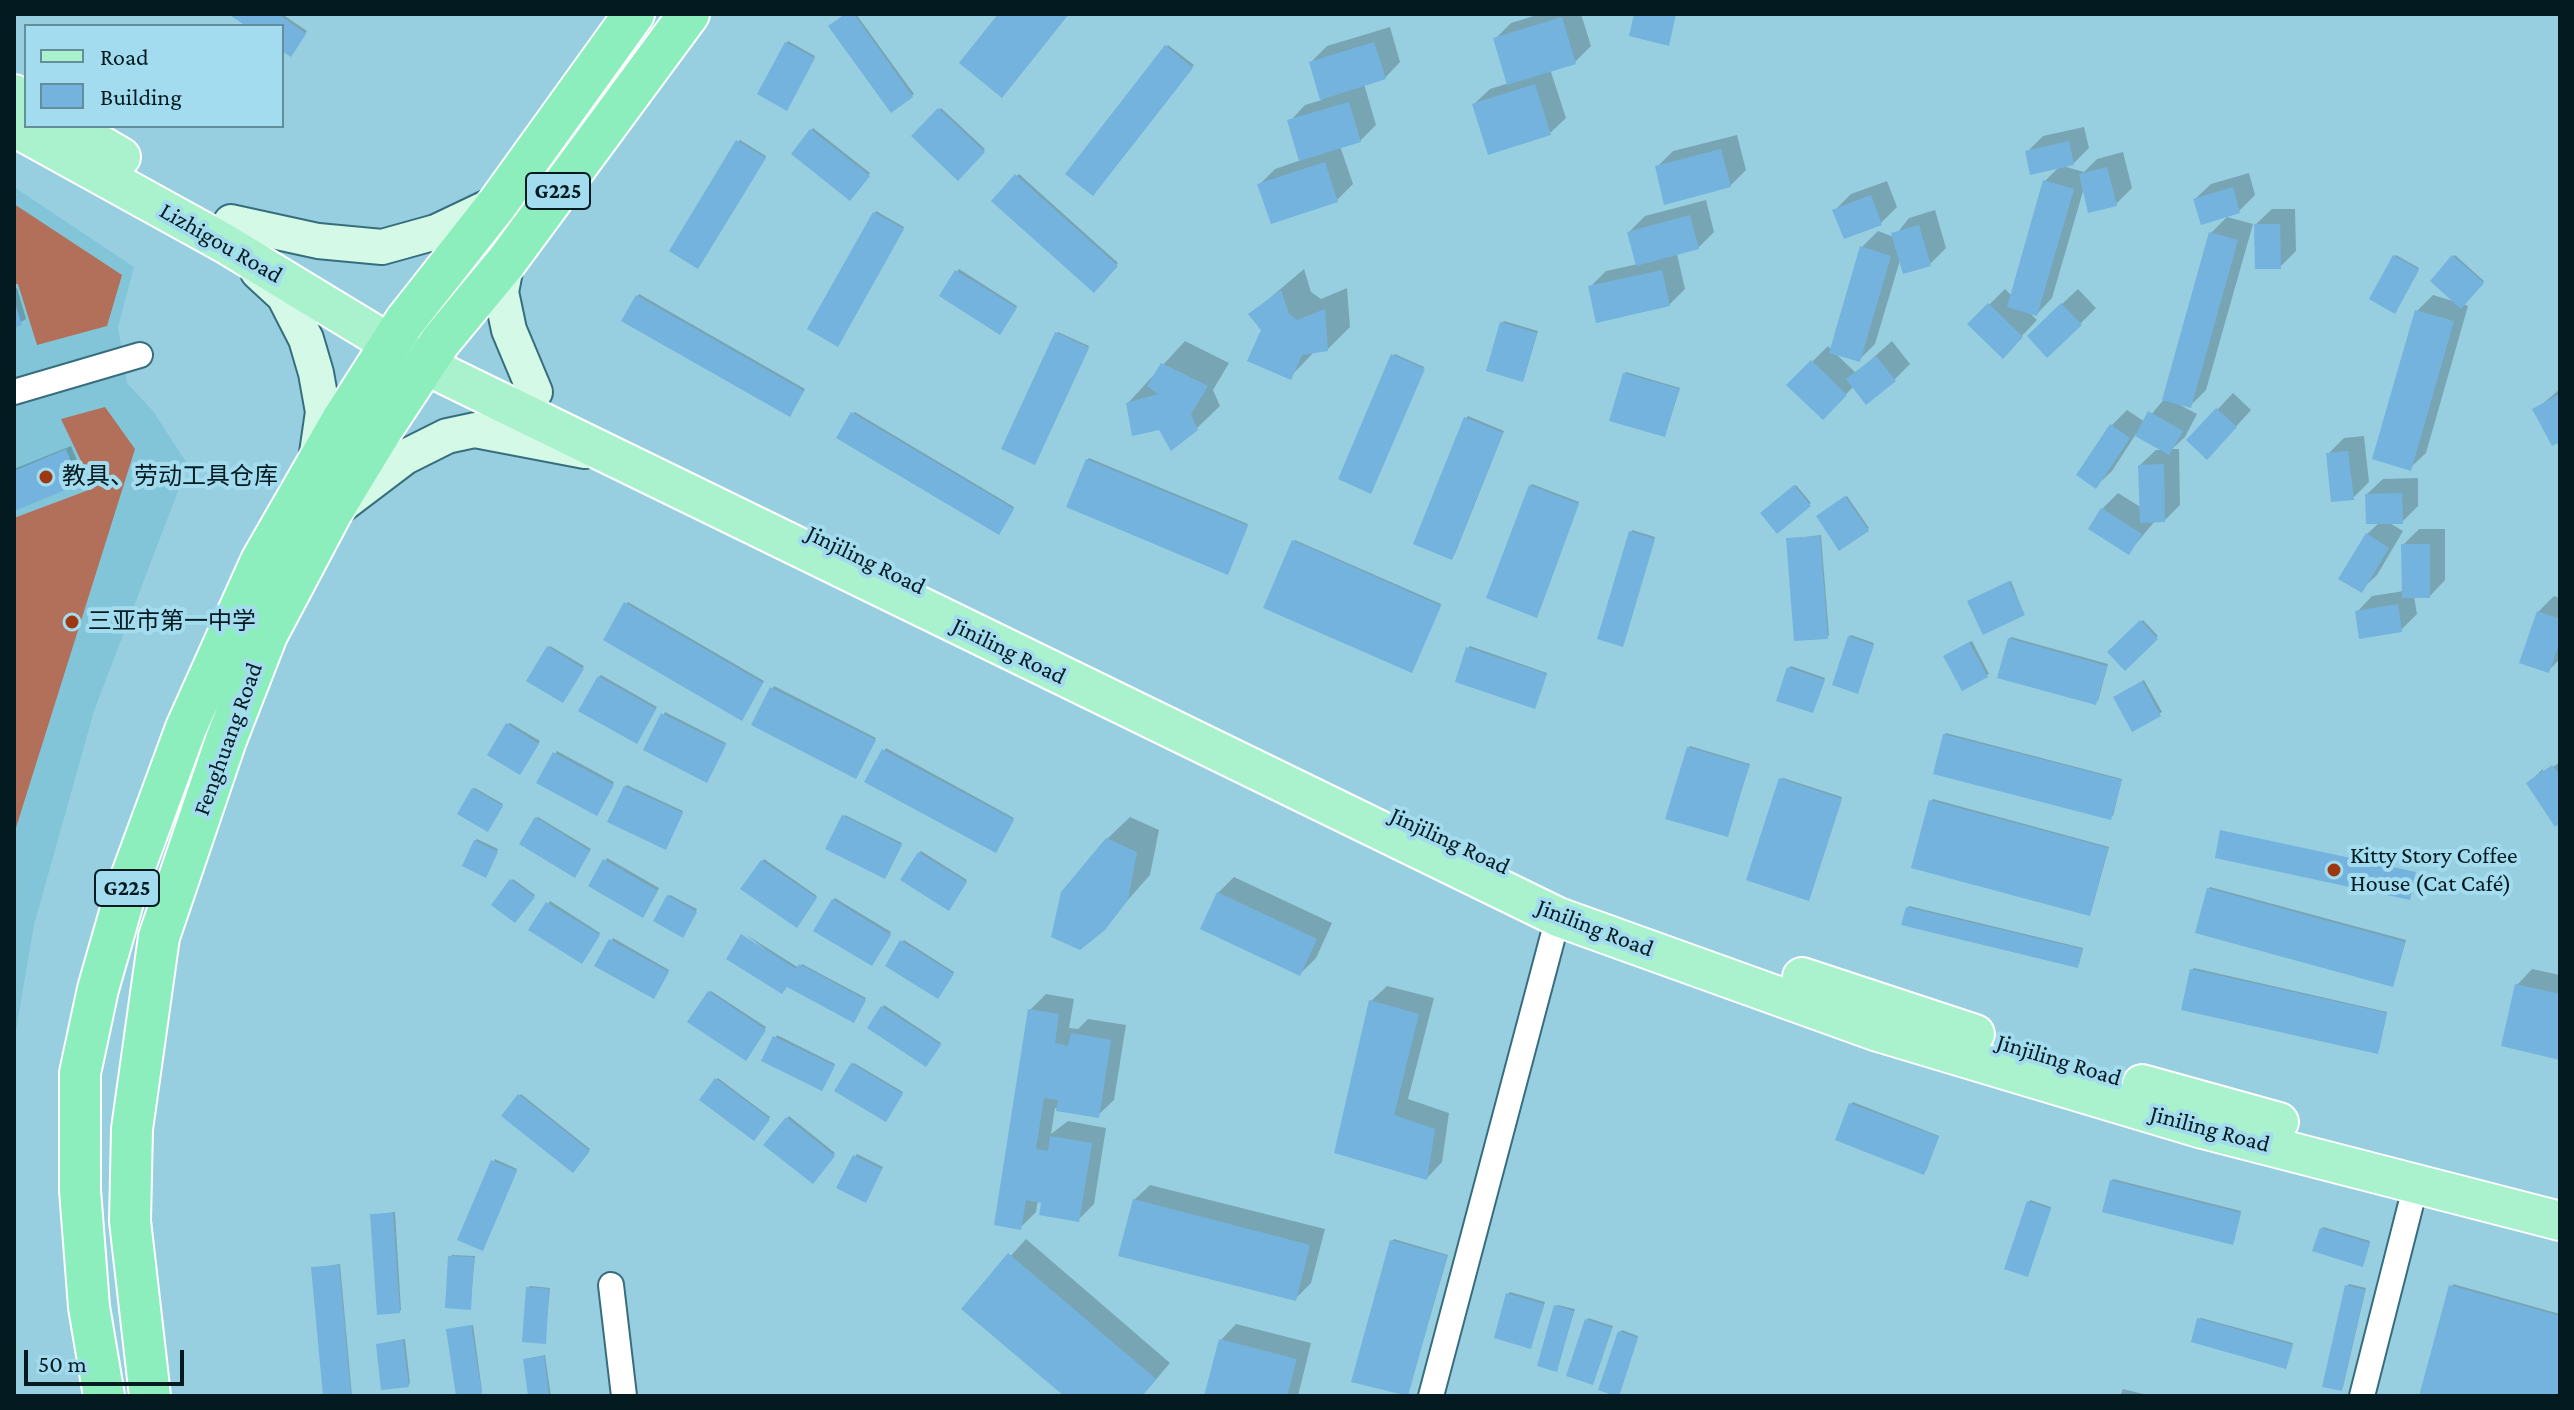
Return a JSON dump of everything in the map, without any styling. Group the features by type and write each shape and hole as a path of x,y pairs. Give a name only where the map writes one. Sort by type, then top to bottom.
{"highway":[{"name":"Fenghuang Road","path":"104,1396 89,1307 80,1190 80,1073 98,989 127,888 186,728 261,561 398,332 498,203 634,14"},
{"name":"Fenghuang Road","path":"150,1396 130,1221 132,1129 159,937 226,740 267,635 332,512 433,354 507,261 689,14"}],"main road":[{"name":"Lizhigou Road","path":"14,127 228,232"},
{"name":"Lizhigou Road","path":"71,128 228,232 433,354"},
{"path":"228,232 382,247 436,232 498,203"},
{"path":"228,232 284,296 306,339 323,412 315,467"},
{"path":"507,261 501,292 509,330 535,392"},
{"name":"Jinjiling Road","path":"433,354 535,392 695,478 1466,850 1646,926 2050,1059 2560,1196"},
{"name":"Jiniling Road","path":"433,354 608,456 1558,917 1878,1032 2199,1128 2560,1221"},
{"path":"332,512 405,457 447,436 475,430 608,456"}],"street":[{"path":"14,392 140,355"},
{"path":"1431,1396 1558,917"},
{"path":"2362,1396 2416,1184"},
{"path":"611,1285 624,1396"}],"shaded area":[{"name":"三亚市第一中学","path":"14,187 134,267 118,327 127,383 153,411 188,465 94,711 34,925 14,1042"},
{"path":"14,204 122,275 107,326 37,345 18,284 14,284"},
{"path":"105,407 135,449 14,834 14,518 94,488 61,419"}],"building":[{"path":"228,14 278,14 306,34 291,57 284,52 284,24 243,24"},
{"path":"845,14 854,14 913,97 891,113 828,26"},
{"path":"998,14 1069,14 1002,98 959,63"},
{"path":"1634,14 1676,14 1669,46 1629,36"},
{"path":"1562,17 1576,64 1507,85 1493,38"},
{"path":"785,42 815,58 787,111 757,94"},
{"path":"1374,42 1386,79 1320,100 1309,62"},
{"path":"1165,45 1193,68 1093,196 1065,174"},
{"path":"1535,84 1551,135 1488,155 1472,104"},
{"path":"1349,102 1361,142 1299,161 1287,120"},
{"path":"938,108 985,152 958,181 911,136"},
{"path":"810,129 870,176 850,201 791,154"},
{"path":"736,140 766,158 698,269 669,251"},
{"path":"2069,141 2074,165 2030,175 2025,151"},
{"path":"1721,149 1731,187 1664,205 1655,166"},
{"path":"1325,162 1338,202 1271,224 1257,184"},
{"path":"2107,167 2117,206 2088,213 2079,174"},
{"path":"1015,174 1118,266 1094,293 991,201"},
{"path":"2043,180 2074,189 2037,316 2007,307"},
{"path":"2233,187 2240,213 2201,225 2193,199"},
{"path":"1871,195 1882,225 1844,239 1832,210"},
{"path":"873,212 904,229 838,347 807,329"},
{"path":"1690,215 1699,249 1636,266 1627,232"},
{"path":"2254,224 2280,224 2281,269 2255,269"},
{"path":"1919,225 1931,266 1903,274 1891,233"},
{"path":"2209,232 2238,240 2191,408 2162,400"},
{"path":"1860,246 1891,256 1860,362 1829,353"},
{"path":"2393,255 2419,270 2395,314 2369,299"},
{"path":"2452,255 2484,283 2461,309 2430,281"},
{"path":"955,270 1017,308 1000,335 939,296"},
{"path":"1662,270 1670,306 1596,323 1588,286"},
{"path":"1281,290 1289,314 1297,320 1325,309 1328,351 1302,355 1291,380 1247,361 1261,330 1248,314"},
{"path":"636,295 804,391 790,417 621,321"},
{"path":"14,300 22,325 14,328"},
{"path":"1988,303 2023,337 2003,359 1967,324"},
{"path":"2061,303 2082,325 2047,358 2027,336"},
{"path":"2415,310 2454,321 2411,471 2372,459"},
{"path":"1500,322 1537,333 1523,382 1486,371"},
{"path":"1055,332 1089,348 1035,465 1001,449"},
{"path":"1391,354 1425,369 1371,494 1338,479"},
{"path":"1876,356 1896,381 1866,405 1846,379"},
{"path":"1811,360 1847,395 1823,420 1786,385"},
{"path":"1161,363 1208,386 1191,414 1198,430 1171,451 1159,430 1132,436 1126,403 1158,394 1147,386"},
{"path":"1623,373 1679,389 1665,437 1609,421"},
{"path":"2558,395 2560,442 2552,446 2532,409"},
{"path":"2216,408 2237,427 2207,460 2186,440"},
{"path":"2148,411 2183,431 2169,455 2135,436"},
{"path":"851,412 1014,509 999,535 836,438"},
{"path":"1464,417 1503,433 1452,560 1413,544"},
{"path":"2110,424 2130,438 2096,489 2076,475"},
{"name":"教具、劳动工具仓库","path":"66,449 80,484 14,511 14,471"},
{"path":"2348,451 2354,500 2331,502 2326,453"},
{"path":"1086,459 1248,526 1228,575 1066,507"},
{"path":"2164,464 2165,522 2140,523 2138,465"},
{"path":"1529,485 1579,504 1537,618 1486,598"},
{"path":"1794,485 1811,506 1777,534 1760,513"},
{"path":"2402,493 2403,524 2366,524 2365,494"},
{"path":"1845,496 1869,531 1839,551 1816,516"},
{"path":"2101,508 2142,534 2129,555 2088,529"},
{"path":"1629,531 1655,539 1623,647 1597,639"},
{"path":"2366,533 2389,548 2362,593 2338,579"},
{"path":"1820,536 1828,639 1794,641 1786,538"},
{"path":"1292,540 1441,606 1412,673 1263,608"},
{"path":"2401,544 2430,544 2430,598 2402,598"},
{"path":"2009,581 2025,615 1983,635 1967,601"},
{"path":"624,602 763,683 742,721 603,640"},
{"path":"2398,604 2402,632 2359,639 2355,611"},
{"path":"2537,611 2560,619 2560,640 2549,673 2519,663"},
{"path":"2140,620 2158,639 2125,671 2107,652"},
{"path":"1848,636 1874,645 1858,694 1832,685"},
{"path":"2008,638 2107,666 2096,705 1997,678"},
{"path":"1969,642 1988,677 1962,691 1943,656"},
{"path":"547,646 584,669 563,703 526,681"},
{"path":"1466,647 1547,674 1535,709 1455,682"},
{"path":"1787,667 1825,680 1813,713 1776,701"},
{"path":"598,676 656,709 637,744 578,711"},
{"path":"2142,681 2161,716 2132,732 2113,697"},
{"path":"770,687 876,740 856,779 751,725"},
{"path":"661,713 726,745 707,783 643,750"},
{"path":"506,723 539,744 520,775 487,755"},
{"path":"1943,734 2122,780 2111,820 1933,774"},
{"path":"1687,747 1749,765 1728,837 1665,819"},
{"path":"882,749 1014,820 996,853 864,782"},
{"path":"553,752 614,785 597,816 536,783"},
{"path":"2552,765 2560,776 2560,823 2555,827 2526,783"},
{"path":"1779,778 1842,799 1809,901 1746,880"},
{"path":"624,786 683,813 666,850 607,822"},
{"path":"472,788 503,806 488,832 457,814"},
{"path":"1929,800 2108,848 2090,916 1911,868"},
{"path":"842,815 902,845 885,879 825,849"},
{"path":"535,817 590,851 575,878 519,844"},
{"path":"2220,830 2416,872 2410,900 2215,858"},
{"path":"1106,838 1137,852 1128,900 1105,930 1080,950 1051,937 1061,892"},
{"path":"474,840 498,852 486,878 462,866"},
{"path":"918,852 967,882 949,911 900,880"},
{"path":"603,859 658,891 643,918 588,886"},
{"path":"761,860 817,898 797,928 740,889"},
{"path":"510,879 535,897 515,923 491,905"},
{"path":"2207,888 2405,942 2393,987 2195,933"},
{"path":"1217,892 1317,939 1300,976 1200,929"},
{"path":"667,895 697,912 683,938 653,921"},
{"path":"832,899 891,935 872,966 813,931"},
{"path":"546,902 600,935 582,964 528,930"},
{"path":"1906,907 2082,949 2078,968 1901,925"},
{"path":"741,934 796,969 799,964 866,1000 854,1023 787,987 782,994 726,959"},
{"path":"609,939 669,972 654,999 594,966"},
{"path":"900,940 954,974 938,999 885,966"},
{"path":"2190,969 2387,1013 2378,1054 2181,1010"},
{"path":"2515,984 2560,994 2560,1060 2501,1046"},
{"path":"708,991 766,1030 746,1061 687,1022"},
{"path":"1369,1000 1419,1014 1394,1115 1435,1129 1427,1180 1334,1153"},
{"path":"881,1006 941,1045 926,1067 867,1028"},
{"path":"1028,1009 1059,1014 1055,1043 1068,1046 1071,1033 1111,1040 1099,1118 1056,1111 1058,1100 1044,1098 1036,1149 1048,1151 1050,1136 1092,1143 1079,1222 1039,1215 1041,1203 1026,1200 1021,1230 994,1225"},
{"path":"773,1036 835,1066 822,1091 761,1061"},
{"path":"851,1063 903,1094 886,1122 834,1091"},
{"path":"715,1078 770,1119 754,1141 699,1100"},
{"path":"518,1094 590,1151 573,1173 501,1116"},
{"path":"1849,1103 1939,1137 1924,1175 1835,1140"},
{"path":"786,1117 835,1156 813,1184 763,1145"},
{"path":"853,1155 882,1169 866,1203 836,1188"},
{"path":"491,1160 517,1171 483,1251 457,1240"},
{"path":"2110,1180 2241,1213 2233,1245 2102,1212"},
{"path":"1133,1199 1310,1245 1296,1301 1118,1256"},
{"path":"2027,1201 2051,1209 2028,1277 2004,1269"},
{"path":"393,1213 400,1313 377,1315 370,1214"},
{"path":"2320,1228 2370,1243 2363,1267 2312,1251"},
{"path":"1390,1240 1447,1256 1408,1396 1351,1382"},
{"path":"1008,1253 1156,1379 1142,1396 1064,1396 961,1309"},
{"path":"448,1256 474,1257 471,1310 445,1308"},
{"path":"339,1265 351,1396 323,1396 311,1267"},
{"path":"2345,1285 2365,1290 2342,1391 2322,1387"},
{"path":"2449,1285 2560,1316 2560,1396 2419,1396"},
{"path":"526,1287 549,1289 546,1344 522,1342"},
{"path":"1506,1293 1544,1304 1531,1349 1494,1338"},
{"path":"1554,1305 1574,1311 1557,1372 1537,1366"},
{"path":"2197,1318 2293,1345 2286,1369 2191,1342"},
{"path":"1585,1319 1612,1328 1593,1385 1566,1376"},
{"path":"471,1325 482,1394 456,1396 446,1329"},
{"path":"1618,1331 1638,1338 1619,1396 1615,1396 1598,1390"},
{"path":"1219,1339 1297,1359 1287,1396 1204,1396"},
{"path":"403,1340 409,1387 381,1390 376,1344"},
{"path":"544,1356 549,1396 528,1396 523,1359"}],"place":[{"name":"教具、劳动工具仓库","path":"46,477"},
{"name":"三亚市第一中学","path":"72,622"},
{"name":"Kitty Story Coffee House (Cat Café)","path":"2334,870"}]}
